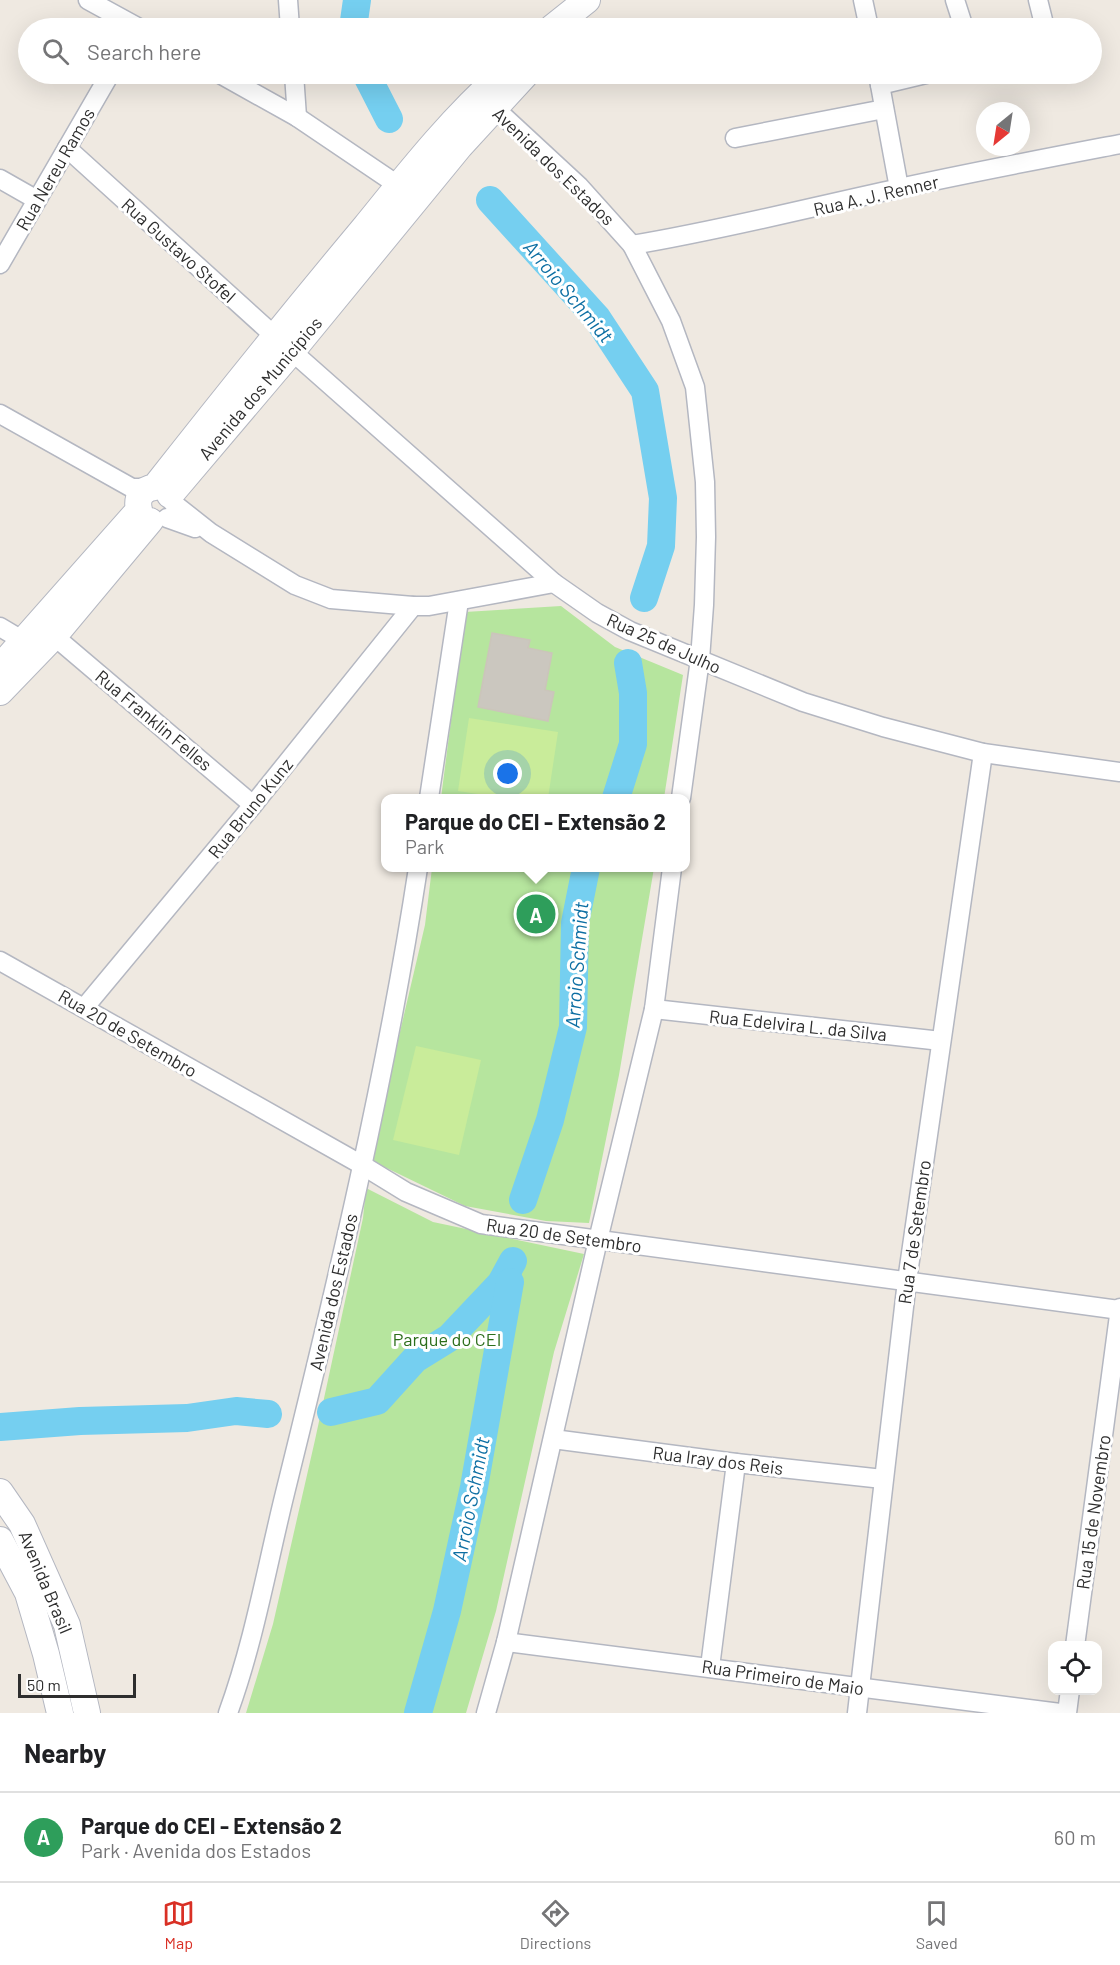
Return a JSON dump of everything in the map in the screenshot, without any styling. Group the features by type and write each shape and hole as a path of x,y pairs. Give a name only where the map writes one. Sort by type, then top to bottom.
{"main road":[{"path":"564,18 587,0"},
{"path":"584,18 606,0"},
{"name":"Avenida dos Municípios","path":"0,692 153,501 486,101 496,84"},
{"name":"Avenida dos Municípios","path":"486,101 511,84"},
{"name":"Avenida dos Municípios","path":"0,667 39,643"},
{"name":"Avenida Brasil","path":"0,1492 22,1524 67,1625 87,1713"},
{"name":"Avenida Brasil","path":"0,1540 28,1593 60,1713"}],"street":[{"path":"88,0 120,18"},
{"path":"288,0 289,18"},
{"path":"864,0 867,18"},
{"path":"956,0 961,18"},
{"path":"1038,0 1043,18"},
{"name":"Rua Nereu Ramos","path":"0,264 104,84"},
{"path":"238,84 297,117 408,192"},
{"path":"295,84 297,117"},
{"path":"880,84 899,188"},
{"name":"Avenida dos Estados","path":"486,101 579,186 632,245 672,321 695,387 705,482 704,605 682,794"},
{"path":"735,138 884,109"},
{"name":"Rua A. J. Renner","path":"632,245 681,237 899,188 1120,144"},
{"name":"Rua Gustavo Stofel","path":"67,148 283,343"},
{"path":"0,179 37,200"},
{"name":"Rua 25 de Julho","path":"283,343 554,583 597,613 630,631 803,702 883,727 983,753 1120,772"},
{"path":"0,414 211,533 295,585 331,599 413,606 459,601 554,583"},
{"path":"430,794 459,601"},
{"name":"Rua Bruno Kunz","path":"84,1008 253,805 413,606"},
{"name":"Rua Franklin Felles","path":"0,627 39,643 253,805"},
{"name":"Rua 7 de Setembro","path":"857,1713 907,1281 983,753"},
{"name":"Avenida dos Estados","path":"228,1713 270,1562 362,1165 409,928 417,872"},
{"path":"486,1713 506,1641 598,1240 654,1009 671,872"},
{"name":"Rua 20 de Setembro","path":"0,961 406,1192 481,1224 1120,1309"},
{"name":"Rua Edelvira L. da Silva","path":"654,1009 941,1041"},
{"name":"Rua 15 de Novembro","path":"1077,1641 1120,1309"},
{"name":"Rua Iray dos Reis","path":"553,1439 736,1463 883,1479"},
{"path":"710,1667 736,1463"},
{"name":"Rua Primeiro de Maio","path":"506,1641 1060,1713"},
{"path":"1066,1713 1069,1695"}],"green space":[{"path":"561,606 615,647 683,675 665,794 442,794 465,612"},
{"path":"469,718 558,732 549,794 478,794 458,791"},
{"path":"432,872 653,872 619,1075 589,1223 546,1221 465,1206 370,1160 425,925"},
{"path":"416,1046 481,1060 459,1155 393,1140"},
{"name":"Parque do CEI","path":"366,1188 433,1222 584,1254 554,1352 496,1611 466,1713 246,1713 273,1624 363,1218"}],"building":[{"path":"492,633 530,640 528,648 552,653 545,690 554,692 548,721 478,707"}],"waterway":[{"name":"Arroio Schmidt","path":"354,18 357,0"},
{"name":"Arroio Schmidt","path":"371,84 389,119"},
{"name":"Arroio Schmidt","path":"490,200 597,318 645,391 663,498 661,546 644,598"},
{"name":"Arroio Schmidt","path":"617,794 633,744 633,693 628,663"},
{"name":"Arroio Schmidt","path":"523,1200 550,1120 573,1027 575,923 585,872"},
{"path":"331,1412 377,1401 415,1359 449,1338 501,1283 513,1261"},
{"name":"Arroio Schmidt","path":"418,1713 447,1611 474,1487 510,1282"},
{"path":"0,1427 80,1421 187,1418 236,1411 268,1414"}],"place":[{"name":"Parque do CEI - Extensão 2","path":"536,914"}]}
